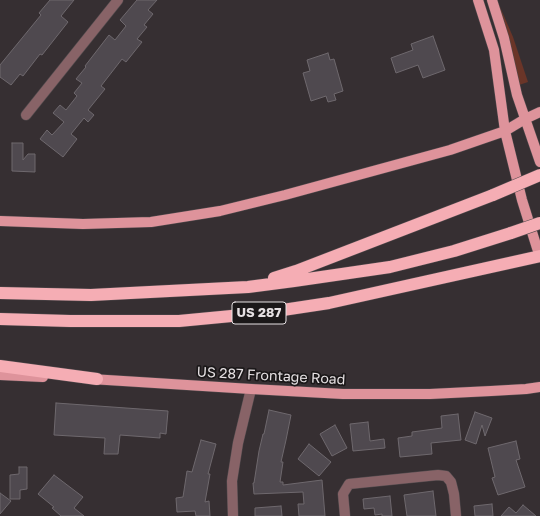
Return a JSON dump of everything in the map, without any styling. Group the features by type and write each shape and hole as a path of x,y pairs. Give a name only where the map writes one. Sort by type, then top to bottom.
{"highway":[{"path":"248,287 296,271 494,195 540,175"},
{"name":"US 287","path":"0,293 91,295 248,287 294,282 390,267 454,251 540,223"},
{"name":"US 287","path":"0,319 70,321 178,321 263,312 329,302 540,256"},
{"path":"0,366 97,379"}],"main road":[{"path":"478,0 494,50 505,132 522,200 540,256"},
{"path":"492,0 504,38 517,95 540,162"},
{"path":"0,221 83,224 151,222 220,211 450,150 505,132 525,119 540,112"},
{"name":"US 287 Frontage Road","path":"0,375 97,379 343,394 491,392 540,387"}],"street":[{"path":"26,115 118,0"},
{"path":"233,516 232,481 238,443 251,389"},
{"path":"345,516 343,494 350,484 438,475 446,476 451,482 454,494 456,516"}],"shaded area":[{"path":"497,0 513,37 528,82 519,85"}],"building":[{"path":"50,0 74,0 61,16 68,22 23,76 20,74 11,85 0,77 0,65 41,15 39,13"},
{"path":"137,0 157,0 148,10 153,14 144,25 147,27 137,39 142,42 126,62 122,59 101,86 105,89 88,110 94,115 88,122 84,118 71,134 77,139 63,157 40,139 47,130 52,135 64,122 53,113 60,105 66,110 77,96 74,93 82,83 76,79 109,35 115,40 126,26 120,20"},
{"path":"433,36 445,70 423,78 418,65 396,73 391,58 413,50 411,44"},
{"path":"328,53 330,60 334,59 343,91 334,94 336,100 328,102 326,96 311,101 303,73 310,71 307,60"},
{"path":"12,143 23,143 23,160 28,154 35,154 35,172 12,171"},
{"path":"56,403 168,411 166,434 160,433 160,438 120,435 118,454 104,454 105,438 54,435"},
{"path":"269,410 291,415 281,462 283,462 280,482 283,482 283,485 322,480 325,516 299,516 298,504 304,504 303,492 254,494 253,483"},
{"path":"475,412 492,418 485,436 482,425 476,444 465,440"},
{"path":"458,414 461,440 431,443 432,454 400,457 398,438 412,436 412,432 442,428 441,416"},
{"path":"368,422 370,441 384,439 385,448 353,451 350,424"},
{"path":"335,425 347,448 332,456 320,434"},
{"path":"201,440 216,444 208,474 210,474 205,502 209,501 210,516 196,516 195,511 177,512 176,498 183,497 187,471 192,472"},
{"path":"516,441 520,459 516,460 525,487 498,495 492,478 495,477 488,448"},
{"path":"309,444 331,462 319,476 298,459"},
{"path":"19,467 27,467 27,489 20,490 20,499 10,499 10,475 19,474"},
{"path":"54,475 83,497 74,508 84,516 61,516 52,508 54,507 38,494"},
{"path":"433,491 436,516 407,516 404,495"},
{"path":"0,493 11,501 0,514"},
{"path":"390,496 392,516 382,516 382,514 375,515 374,508 364,509 363,499"},
{"path":"492,504 493,516 475,516 474,506"},
{"path":"523,505 536,516 501,516 509,507 516,513"},
{"path":"281,506 282,516 255,516 255,508"}]}
